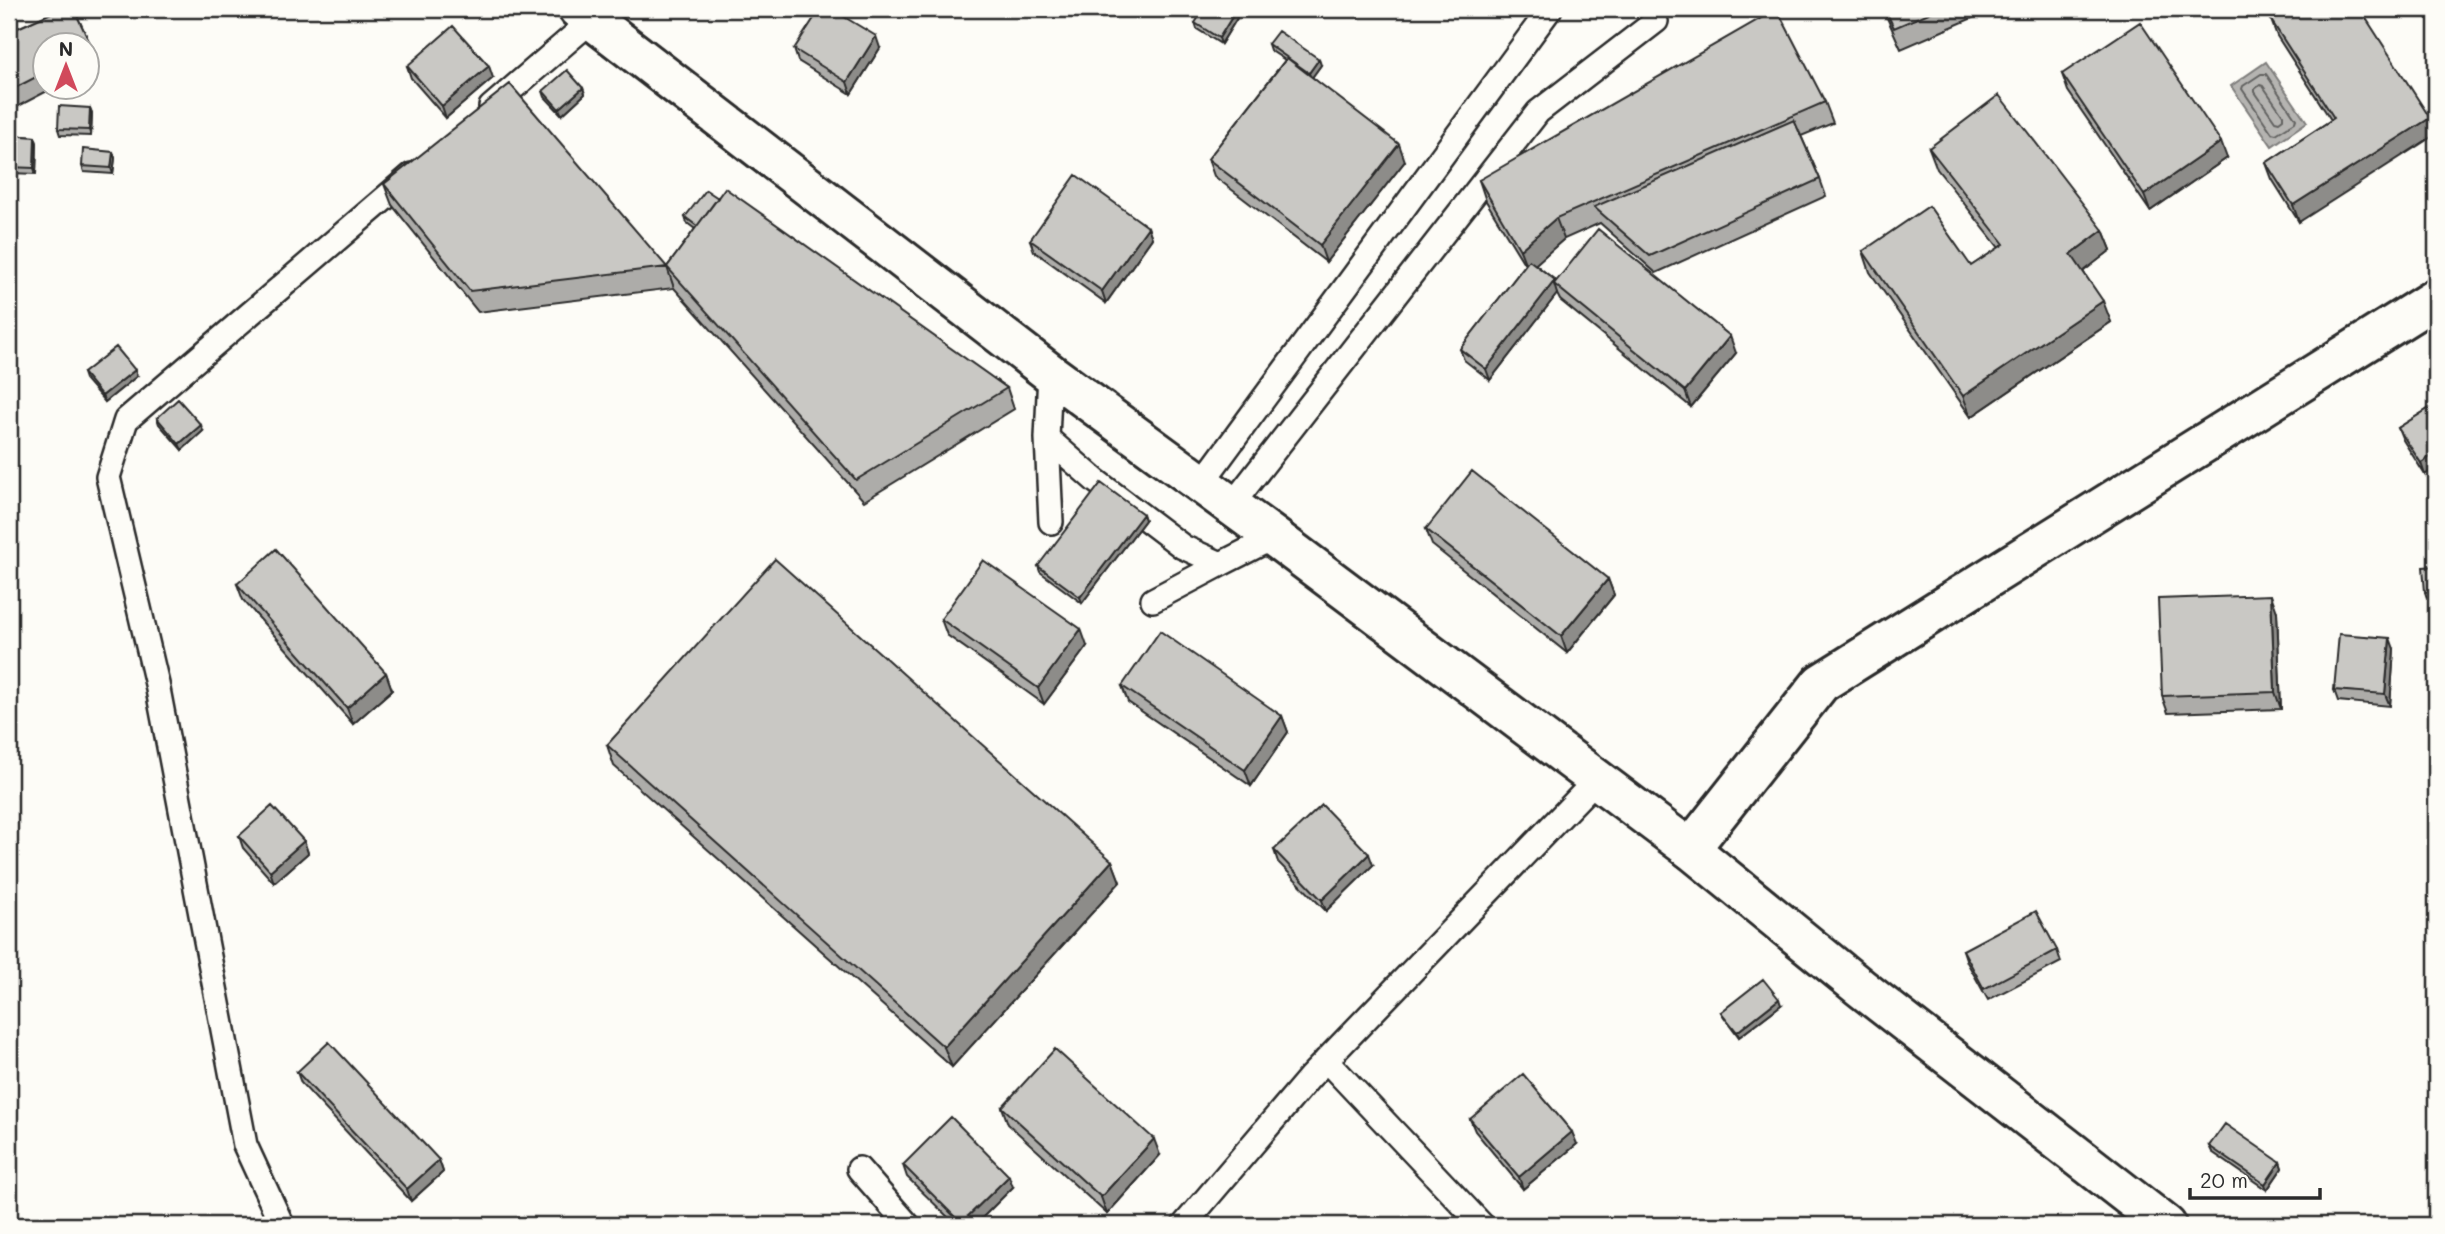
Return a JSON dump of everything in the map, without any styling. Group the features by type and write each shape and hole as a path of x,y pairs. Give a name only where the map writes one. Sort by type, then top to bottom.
{"main road":[{"path":"585,14 1050,373 1598,778 1861,988 2166,1225"},
{"path":"1690,849 1821,683 2436,298"}],"lane":[{"path":"1200,484 1550,9"},
{"path":"475,120 585,14"},
{"path":"1231,506 1538,112 1656,21"},
{"path":"282,1225 245,1145 157,684 108,477 126,420 433,156"},
{"path":"1050,373 1047,438 1051,522"},
{"path":"1047,438 1097,481 1184,547 1221,564"},
{"path":"1153,600 1274,537"},
{"path":"1184,1225 1326,1060 1598,778"},
{"path":"1326,1060 1482,1225"},
{"path":"859,1170 908,1225"}],"water":[{"path":"2266,62 2307,122 2272,146 2231,86"}],"building":[{"path":"60,9 74,9 85,32 32,32 32,79 9,91 9,32"},
{"path":"820,9 831,9 876,36 847,82 794,49"},
{"path":"1204,9 1230,9 1235,12 1219,38 1195,23"},
{"path":"1777,9 1825,102 1556,218 1520,250 1479,180"},
{"path":"1885,9 1938,9 1894,28"},
{"path":"2288,9 2360,9 2430,118 2293,205 2266,163 2334,118 2271,20"},
{"path":"2140,22 2221,142 2144,195 2062,74"},
{"path":"453,26 489,66 442,106 407,66"},
{"path":"1278,31 1319,59 1309,73 1268,44"},
{"path":"1287,58 1399,144 1320,245 1208,159"},
{"path":"567,70 583,88 559,109 543,91"},
{"path":"510,84 667,267 470,291 384,184"},
{"path":"1999,95 2103,230 2071,254 2103,301 1963,396 1863,251 1929,206 1971,266 2004,244 1929,148"},
{"path":"59,106 90,108 89,130 58,129"},
{"path":"1794,120 1820,179 1650,256 1594,207"},
{"path":"9,135 35,137 34,168 9,167"},
{"path":"83,149 113,152 111,168 82,166"},
{"path":"1076,175 1148,227 1102,291 1030,240"},
{"path":"725,188 1007,388 856,480 667,267"},
{"path":"706,190 718,198 697,226 685,217"},
{"path":"1598,229 1730,336 1685,391 1554,284"},
{"path":"1529,260 1555,280 1486,369 1460,349"},
{"path":"116,347 135,370 102,396 83,373"},
{"path":"178,399 201,425 179,444 157,418"},
{"path":"2436,404 2436,453 2421,463 2398,428"},
{"path":"1472,471 1608,579 1561,636 1426,529"},
{"path":"1101,483 1143,514 1080,597 1038,566"},
{"path":"276,549 386,673 347,708 237,584"},
{"path":"775,559 1112,861 944,1047 607,745"},
{"path":"983,560 1081,629 1038,688 941,619"},
{"path":"2436,566 2436,591 2425,592 2423,567"},
{"path":"2271,595 2275,692 2162,696 2158,599"},
{"path":"1160,631 1282,716 1245,770 1122,686"},
{"path":"2339,634 2390,638 2385,694 2334,690"},
{"path":"1322,805 1369,854 1322,900 1274,850"},
{"path":"272,806 304,841 270,871 239,836"},
{"path":"2036,911 2057,950 1984,989 1963,950"},
{"path":"1763,979 1779,999 1737,1032 1721,1012"},
{"path":"329,1042 439,1160 407,1189 297,1072"},
{"path":"1055,1049 1154,1139 1101,1197 1002,1107"},
{"path":"1523,1074 1572,1132 1519,1177 1470,1119"},
{"path":"951,1117 1009,1176 961,1223 903,1165"},
{"path":"2225,1124 2280,1162 2265,1184 2209,1146"}]}
